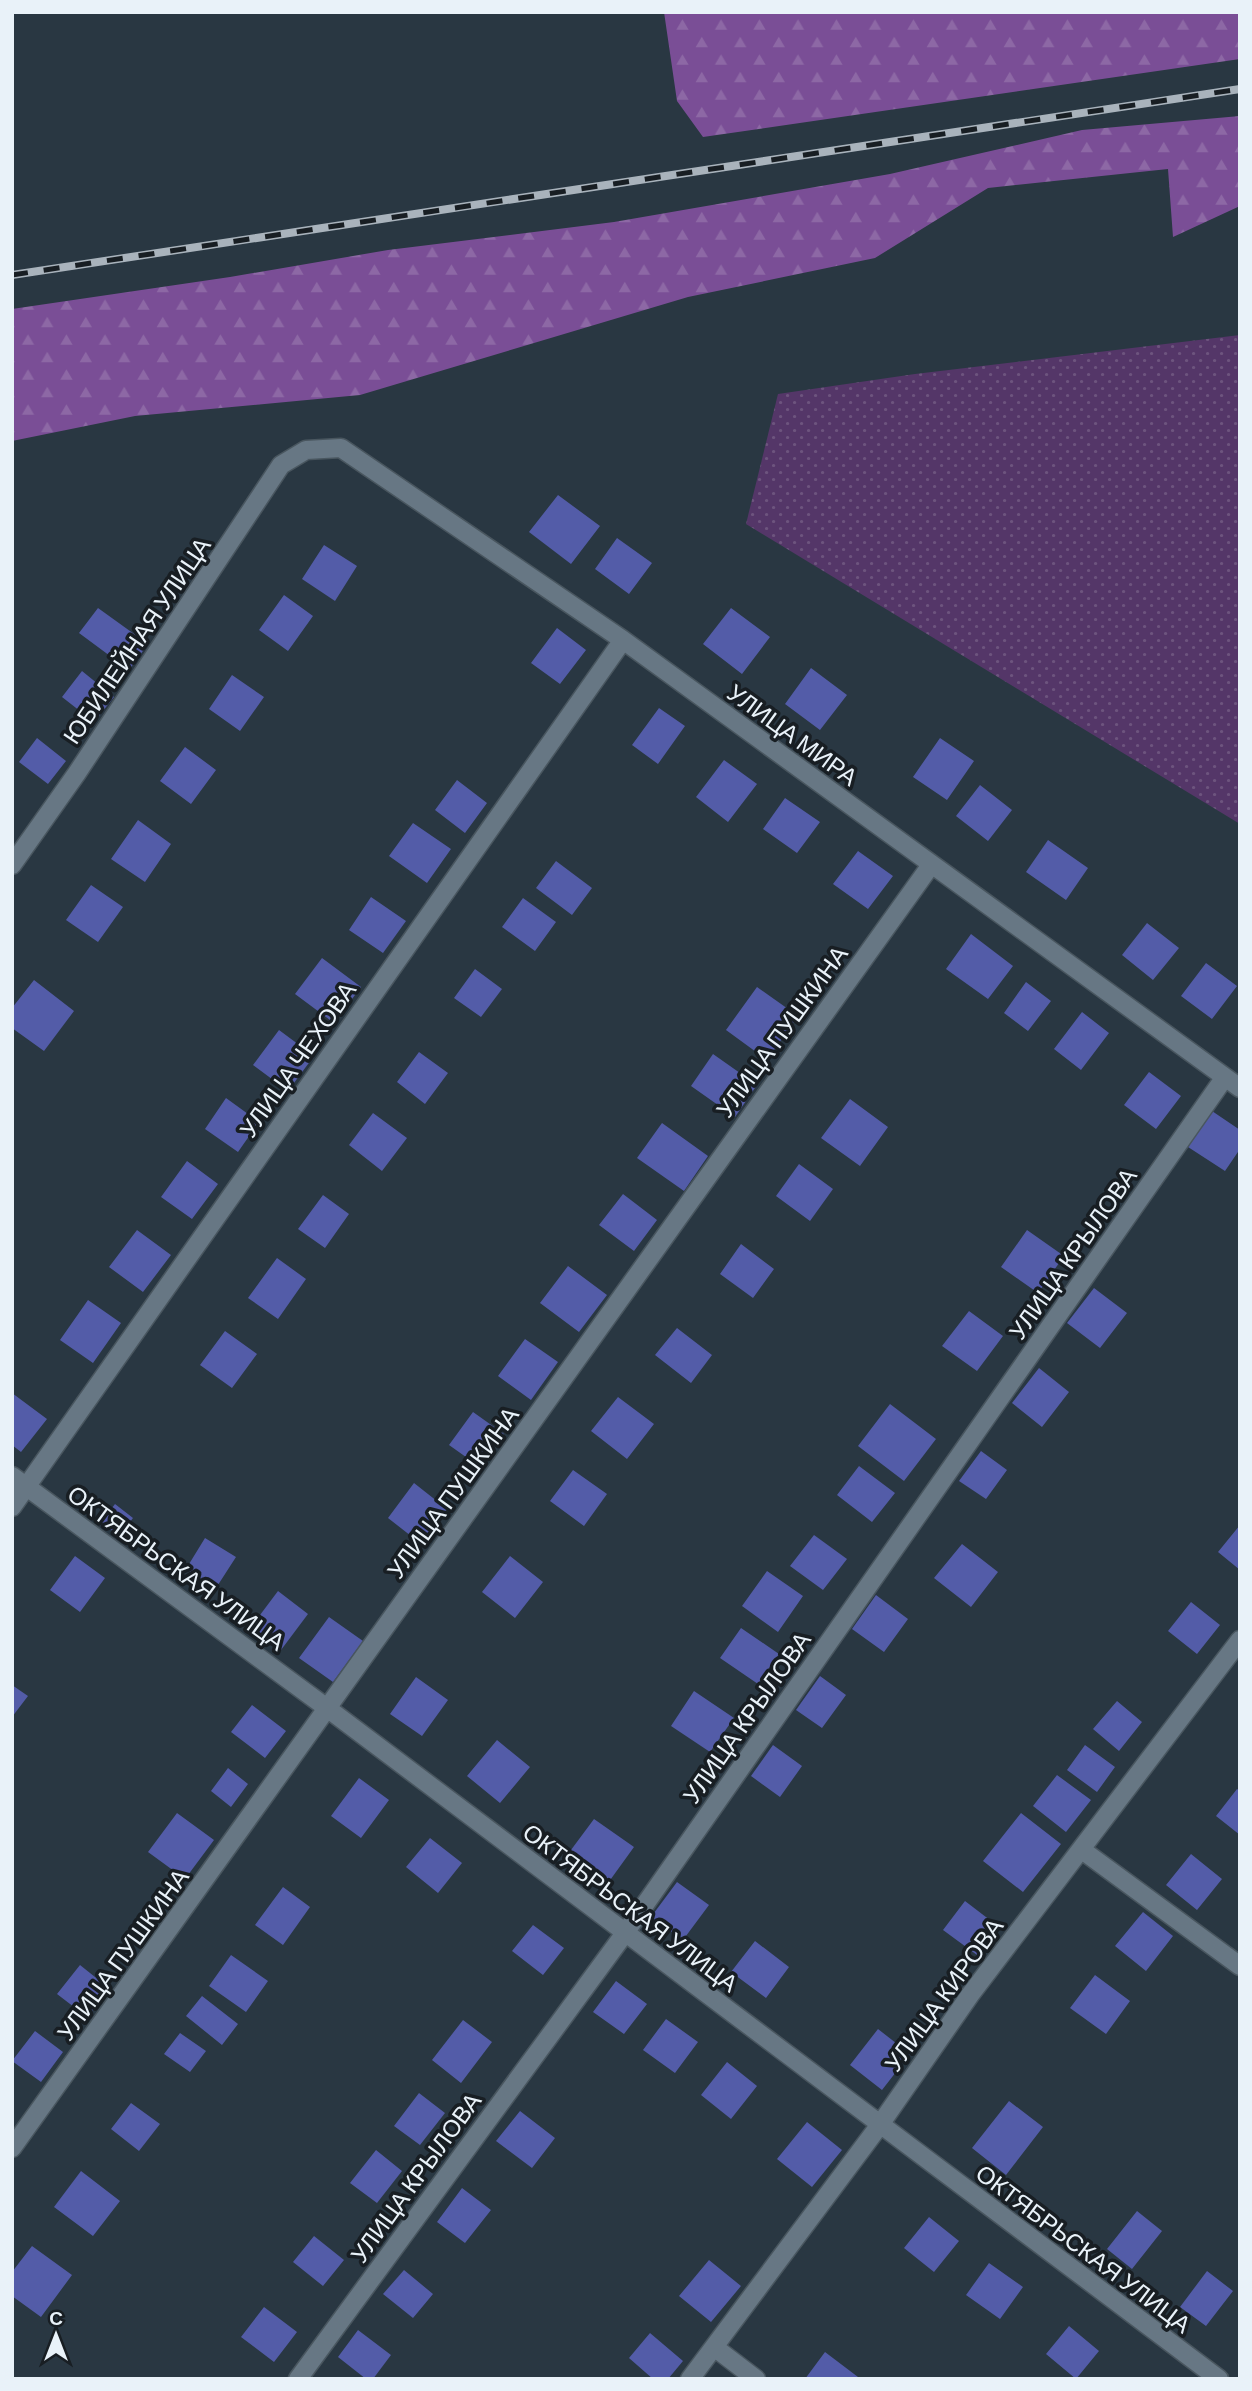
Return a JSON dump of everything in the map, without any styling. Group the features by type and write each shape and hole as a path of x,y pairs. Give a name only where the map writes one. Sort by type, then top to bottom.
{"street":[{"name":"УЛИЦА МИРА","path":"306,450 341,448 623,640 1240,1088"},
{"name":"ЮБИЛЕЙНАЯ УЛИЦА","path":"12,865 77,773 281,465 306,450"},
{"name":"УЛИЦА ЧЕХОВА","path":"12,1507 19,1482 623,640"},
{"name":"УЛИЦА ПУШКИНА","path":"12,2148 930,865"},
{"name":"УЛИЦА КРЫЛОВА","path":"298,2379 625,1933 1225,1077"},
{"name":"ОКТЯБРЬСКАЯ УЛИЦА","path":"19,1482 327,1708 1219,2379"},
{"name":"УЛИЦА КИРОВА","path":"690,2379 880,2126 970,1995 1240,1640"},
{"path":"1082,1850 1240,1966"},
{"path":"714,2347 756,2379"}],"green space":[{"path":"664,12 1240,12 1240,59 703,137 677,101"},
{"path":"1240,116 1240,206 1173,237 1168,169 988,188 875,258 688,297 360,395 135,416 12,441 12,309 230,277 388,250 614,222 890,174 1082,130"}],"shaded area":[{"path":"1240,335 1240,824 746,524 778,394 915,374"}],"building":[{"path":"558,495 600,526 571,564 529,532"},
{"path":"617,538 652,563 629,594 595,569"},
{"path":"324,545 357,566 335,601 302,579"},
{"path":"284,595 313,616 288,651 259,630"},
{"path":"98,608 148,644 129,670 79,633"},
{"path":"731,608 770,637 742,674 703,644"},
{"path":"557,628 586,650 560,684 531,663"},
{"path":"811,668 847,695 820,730 785,704"},
{"path":"82,671 114,697 94,722 62,697"},
{"path":"232,675 264,697 240,731 209,709"},
{"path":"659,708 685,726 658,764 632,745"},
{"path":"37,738 66,761 48,784 19,762"},
{"path":"940,738 974,761 947,800 913,777"},
{"path":"185,747 216,770 191,804 160,781"},
{"path":"724,760 757,784 728,822 696,797"},
{"path":"457,780 487,803 465,833 435,810"},
{"path":"980,785 1012,810 988,841 956,816"},
{"path":"785,798 820,822 797,853 763,829"},
{"path":"138,820 171,844 145,882 111,859"},
{"path":"413,823 451,849 427,883 389,856"},
{"path":"1048,840 1088,868 1066,900 1026,872"},
{"path":"858,851 893,876 868,909 833,884"},
{"path":"556,861 592,888 572,915 536,888"},
{"path":"91,885 123,907 98,942 66,920"},
{"path":"371,897 406,921 383,953 349,930"},
{"path":"523,898 556,922 535,951 502,927"},
{"path":"1147,923 1179,948 1153,980 1122,955"},
{"path":"971,934 1013,966 988,999 946,969"},
{"path":"322,958 361,987 334,1023 295,994"},
{"path":"1206,963 1237,986 1212,1019 1181,996"},
{"path":"475,969 502,989 481,1017 454,998"},
{"path":"34,980 74,1011 44,1051 12,1028 12,1008"},
{"path":"1026,982 1051,1001 1028,1031 1004,1013"},
{"path":"757,987 798,1016 767,1060 726,1030"},
{"path":"1082,1012 1109,1033 1081,1070 1054,1049"},
{"path":"279,1030 314,1056 288,1091 253,1065"},
{"path":"419,1052 448,1073 425,1104 397,1082"},
{"path":"713,1054 757,1085 735,1117 691,1086"},
{"path":"1149,1072 1181,1096 1156,1129 1124,1105"},
{"path":"226,1098 259,1122 238,1152 205,1129"},
{"path":"850,1099 888,1127 860,1166 821,1138"},
{"path":"1212,1111 1240,1130 1240,1149 1225,1171 1188,1147"},
{"path":"373,1113 407,1138 382,1171 349,1145"},
{"path":"662,1123 708,1156 684,1191 637,1158"},
{"path":"187,1161 218,1184 192,1219 161,1197"},
{"path":"799,1164 833,1189 810,1221 776,1196"},
{"path":"623,1194 657,1220 634,1251 599,1225"},
{"path":"323,1195 349,1214 325,1248 298,1229"},
{"path":"137,1230 171,1255 143,1292 109,1267"},
{"path":"1027,1230 1064,1256 1038,1293 1001,1267"},
{"path":"741,1244 774,1269 753,1298 720,1274"},
{"path":"277,1258 306,1279 278,1319 248,1298"},
{"path":"568,1266 607,1295 579,1332 540,1303"},
{"path":"1094,1288 1127,1313 1100,1348 1067,1323"},
{"path":"88,1300 121,1323 93,1363 60,1340"},
{"path":"969,1311 1003,1336 977,1371 942,1346"},
{"path":"677,1328 712,1355 691,1383 655,1355"},
{"path":"225,1331 257,1354 232,1388 200,1365"},
{"path":"525,1339 558,1362 531,1400 498,1376"},
{"path":"1039,1368 1069,1392 1042,1427 1012,1403"},
{"path":"12,1393 47,1419 21,1452 12,1445"},
{"path":"618,1397 654,1424 627,1459 591,1431"},
{"path":"890,1404 936,1439 904,1481 858,1446"},
{"path":"473,1412 504,1434 480,1467 449,1445"},
{"path":"981,1451 1007,1470 986,1499 959,1481"},
{"path":"859,1466 895,1493 872,1522 837,1495"},
{"path":"573,1470 607,1494 584,1526 550,1501"},
{"path":"414,1483 447,1509 420,1543 388,1518"},
{"path":"115,1504 133,1518 119,1536 101,1522"},
{"path":"1240,1525 1240,1570 1218,1552"},
{"path":"814,1535 847,1559 823,1590 790,1566"},
{"path":"205,1538 236,1557 216,1588 186,1569"},
{"path":"962,1544 998,1572 971,1607 934,1578"},
{"path":"75,1556 105,1578 80,1612 50,1590"},
{"path":"510,1556 543,1582 515,1618 482,1592"},
{"path":"767,1571 803,1596 778,1632 742,1606"},
{"path":"278,1591 308,1614 281,1650 251,1627"},
{"path":"876,1595 908,1619 884,1652 852,1629"},
{"path":"1191,1602 1220,1625 1197,1654 1168,1631"},
{"path":"329,1617 363,1641 333,1682 299,1658"},
{"path":"741,1628 779,1654 758,1684 720,1658"},
{"path":"820,1676 846,1695 822,1728 796,1710"},
{"path":"416,1677 448,1700 422,1736 390,1714"},
{"path":"12,1685 28,1696 12,1717"},
{"path":"694,1691 734,1718 710,1752 671,1726"},
{"path":"1117,1701 1142,1722 1119,1751 1093,1729"},
{"path":"252,1705 286,1731 265,1758 231,1732"},
{"path":"497,1740 530,1767 500,1803 467,1776"},
{"path":"773,1745 802,1766 780,1797 751,1776"},
{"path":"1085,1745 1115,1767 1097,1792 1067,1770"},
{"path":"228,1768 248,1784 231,1807 211,1791"},
{"path":"1057,1775 1091,1800 1066,1832 1033,1806"},
{"path":"359,1778 389,1800 361,1838 331,1816"},
{"path":"1237,1789 1240,1791 1240,1835 1216,1816"},
{"path":"177,1813 214,1840 185,1879 148,1852"},
{"path":"1021,1813 1061,1844 1023,1892 983,1861"},
{"path":"594,1819 634,1847 608,1883 568,1854"},
{"path":"430,1838 462,1863 438,1893 406,1867"},
{"path":"1191,1854 1222,1879 1197,1910 1166,1885"},
{"path":"677,1882 709,1905 683,1940 651,1917"},
{"path":"283,1887 310,1907 283,1945 255,1925"},
{"path":"965,1901 999,1927 977,1955 943,1930"},
{"path":"1143,1912 1173,1936 1146,1971 1115,1946"},
{"path":"533,1925 564,1948 543,1975 512,1951"},
{"path":"755,1941 789,1967 766,1998 731,1972"},
{"path":"231,1955 268,1981 246,2012 209,1986"},
{"path":"80,1965 110,1989 87,2017 57,1994"},
{"path":"1095,1975 1130,2001 1106,2034 1070,2008"},
{"path":"616,1981 647,2004 624,2034 593,2012"},
{"path":"202,1996 238,2024 222,2045 186,2016"},
{"path":"666,2019 698,2042 675,2073 643,2050"},
{"path":"463,2020 492,2042 461,2083 432,2060"},
{"path":"878,2029 910,2054 882,2090 850,2065"},
{"path":"35,2031 63,2052 41,2082 12,2061"},
{"path":"180,2033 206,2051 190,2072 164,2054"},
{"path":"727,2062 757,2086 731,2119 701,2095"},
{"path":"419,2093 445,2113 420,2145 394,2126"},
{"path":"1009,2101 1043,2127 1006,2175 972,2148"},
{"path":"131,2103 160,2124 139,2151 111,2129"},
{"path":"520,2111 555,2138 532,2168 496,2141"},
{"path":"807,2122 842,2150 812,2187 777,2159"},
{"path":"376,2150 402,2171 377,2203 350,2183"},
{"path":"81,2171 120,2201 93,2236 54,2207"},
{"path":"462,2188 491,2210 465,2243 437,2222"},
{"path":"1137,2211 1162,2231 1132,2269 1107,2249"},
{"path":"929,2217 959,2241 934,2272 904,2248"},
{"path":"314,2236 344,2260 323,2286 293,2262"},
{"path":"32,2246 72,2275 41,2317 12,2296 12,2272"},
{"path":"709,2260 741,2286 711,2322 679,2296"},
{"path":"989,2263 1023,2287 1000,2319 966,2295"},
{"path":"404,2270 433,2294 413,2318 383,2294"},
{"path":"1207,2271 1233,2291 1206,2326 1180,2307"},
{"path":"264,2307 297,2332 274,2362 241,2337"},
{"path":"1069,2326 1099,2351 1076,2379 1046,2354"},
{"path":"358,2330 391,2355 373,2379 366,2379 338,2357"},
{"path":"650,2333 683,2361 668,2379 653,2379 629,2358"},
{"path":"825,2352 858,2377 805,2379"}],"railway":[{"path":"12,275 1240,89"}]}
